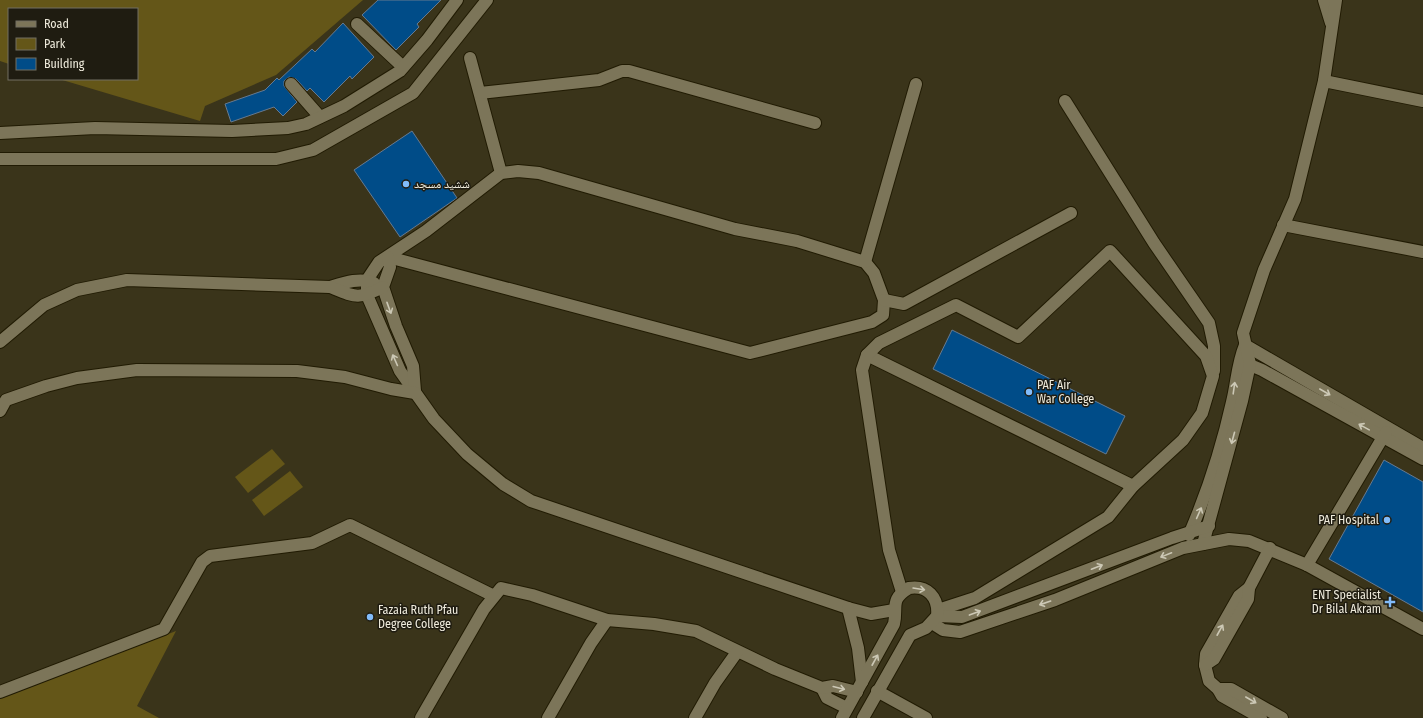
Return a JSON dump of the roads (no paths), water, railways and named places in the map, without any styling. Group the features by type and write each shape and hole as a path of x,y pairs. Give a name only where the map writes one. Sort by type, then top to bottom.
{"street":[{"path":"0,133 95,128 232,132 288,128 306,124 377,86 403,67 428,40 457,0"},
{"path":"0,159 276,159 313,150 413,93 487,0"},
{"path":"1324,0 1332,24"},
{"path":"1203,544 1242,401 1245,345 1243,333 1264,270 1295,198 1324,81 1336,0"},
{"path":"358,24 403,67"},
{"path":"470,58 501,173"},
{"path":"480,93 600,80 622,71 628,71 814,123"},
{"path":"1324,81 1423,101"},
{"path":"291,84 320,117"},
{"path":"864,262 916,84"},
{"path":"862,718 910,635 926,628 936,616 975,598 1108,517 1133,486 1183,440 1202,413 1214,376 1214,346 1209,323 1154,243 1065,101"},
{"path":"388,258 750,353 872,322 883,315 884,300 874,273 864,262 797,241 735,229 539,173 518,171 501,173 426,231 388,258 379,262 367,280 367,295 400,371 434,419 467,454 503,484 531,501 848,608 871,614 894,610"},
{"path":"884,300 904,304 1071,213"},
{"path":"1283,225 1423,252"},
{"path":"902,592 889,550 862,370 867,355 879,343 956,305 1018,337 1110,252 1206,356 1214,376"},
{"path":"388,258 390,267 383,287 396,326 413,366 416,393"},
{"path":"0,342 44,305 77,290 127,280 330,287 352,296 367,295 383,287"},
{"path":"330,287 345,282 367,280 383,287"},
{"path":"1245,345 1385,433 1423,459"},
{"path":"867,355 1133,486"},
{"path":"1244,362 1385,433 1423,448"},
{"path":"1183,548 1203,502 1244,362"},
{"path":"0,411 6,400 46,386 77,378 137,370 297,371 345,376 391,389 416,393"},
{"path":"1308,565 1385,433"},
{"path":"0,692 164,628 202,562 210,556 312,543 350,525 494,596"},
{"path":"936,616 962,618 1209,526"},
{"path":"822,688 827,698 844,713 860,687 894,624 894,610 897,598 908,588 924,589 933,596 937,602 936,616 943,630 960,632 1055,600 1183,548 1236,540 1249,541 1270,548 1308,565 1423,629"},
{"path":"1261,718 1222,696 1218,688 1209,681 1205,665 1214,660 1248,599 1249,588 1270,548"},
{"path":"421,718 484,609 501,588 524,593 607,620 654,624 696,631 737,652 822,688 833,686 860,687"},
{"path":"848,608 858,648 860,687"},
{"path":"548,718 591,643 607,620"},
{"path":"695,718 715,683 737,652"},
{"path":"1218,688 1231,689 1282,718"},
{"path":"877,691 926,718"}],"place":[{"name":"ششید مسجد","path":"406,184"},
{"name":"PAF Air War College","path":"1029,392"},
{"name":"PAF Hospital","path":"1387,520"},
{"name":"ENT Specialist Dr Bilal Akram","path":"1390,602"},
{"name":"Fazaia Ruth Pfau Degree College","path":"370,617"}]}
